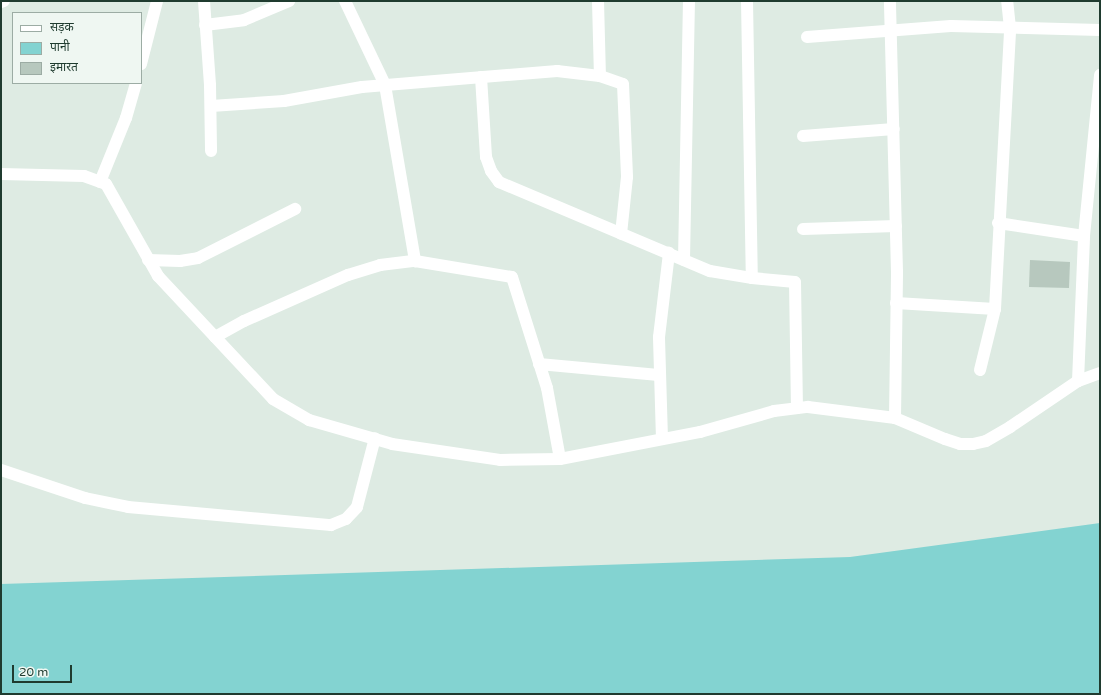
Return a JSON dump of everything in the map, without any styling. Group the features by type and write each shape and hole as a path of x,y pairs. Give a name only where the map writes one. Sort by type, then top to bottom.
{"street":[{"path":"142,60 157,1"},
{"path":"204,1 211,106 211,151"},
{"path":"205,24 244,20 289,1"},
{"path":"345,1 385,85 415,261"},
{"path":"598,1 600,76"},
{"path":"684,260 689,1"},
{"path":"747,1 752,278"},
{"path":"890,1 896,226 895,418"},
{"path":"980,370 995,309 998,224 1010,28 1008,1"},
{"path":"807,37 951,26 1100,30"},
{"path":"211,106 284,102 385,85 557,71 600,76 623,84 627,177 622,234"},
{"path":"1078,381 1084,236 1100,75"},
{"path":"481,77 486,157 491,171 499,182 710,271 752,278 795,282 797,408"},
{"path":"100,182 126,118 136,84"},
{"path":"803,136 894,129"},
{"path":"1,174 84,176 106,184 117,199 148,260 158,276 273,399 308,420 392,444 500,460 560,459 700,432 774,411 808,407 895,418 945,439 960,444 973,444 986,441 1010,427 1078,381 1100,373"},
{"path":"148,260 180,261 198,258 294,209"},
{"path":"998,224 1084,236"},
{"path":"803,229 896,226"},
{"path":"662,439 658,375 659,337 669,253"},
{"path":"215,337 244,321 348,274 380,265 415,261 512,277 547,388 560,459"},
{"path":"896,303 995,309"},
{"path":"539,364 658,375"},
{"path":"1,470 72,494 128,507 331,525 346,519 358,507 375,438"}],"water":[{"path":"1100,523 1100,694 1,694 1,584 850,557"}],"building":[{"path":"1030,260 1070,262 1069,288 1029,287"}]}
